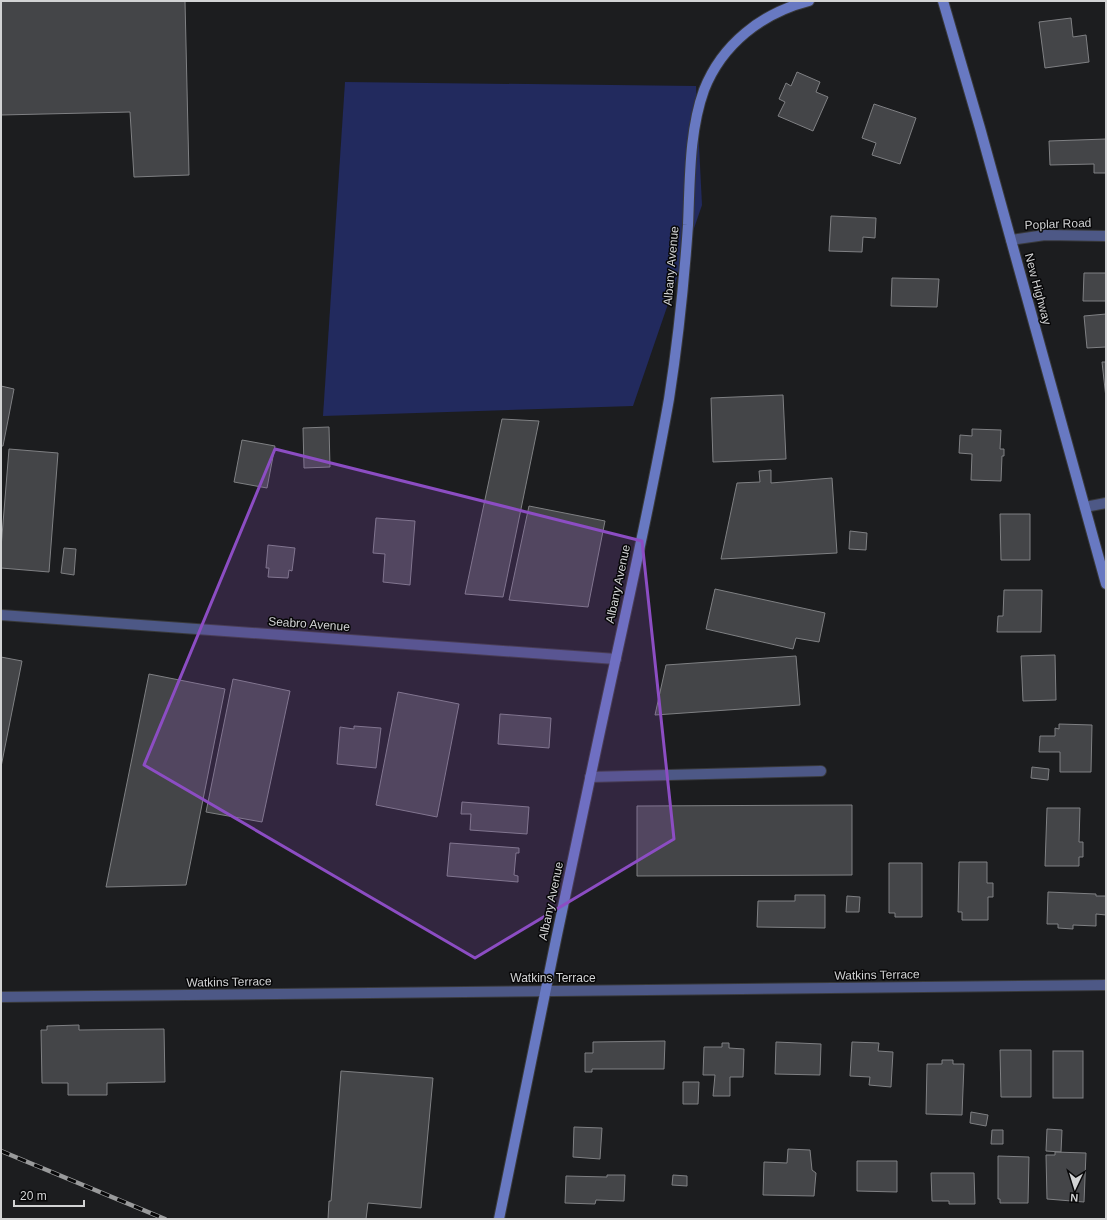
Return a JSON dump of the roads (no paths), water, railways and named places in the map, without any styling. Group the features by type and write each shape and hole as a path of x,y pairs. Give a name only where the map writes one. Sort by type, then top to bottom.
{"street":[{"name":"Albany Avenue","path":"499,1219 545,991 658,455 677,344 683,292 694,139 699,105 711,75 726,51 753,27 779,10 809,1"},
{"name":"New Highway","path":"943,1 1106,584"},
{"name":"Poplar Road","path":"1011,240 1046,235 1106,236"},
{"path":"1085,507 1106,503"},
{"name":"Seabro Avenue","path":"1,616 616,659"},
{"path":"590,777 821,771"},
{"name":"Watkins Terrace","path":"1,997 1106,985"}],"railway":[{"path":"1,1151 165,1219"}]}
